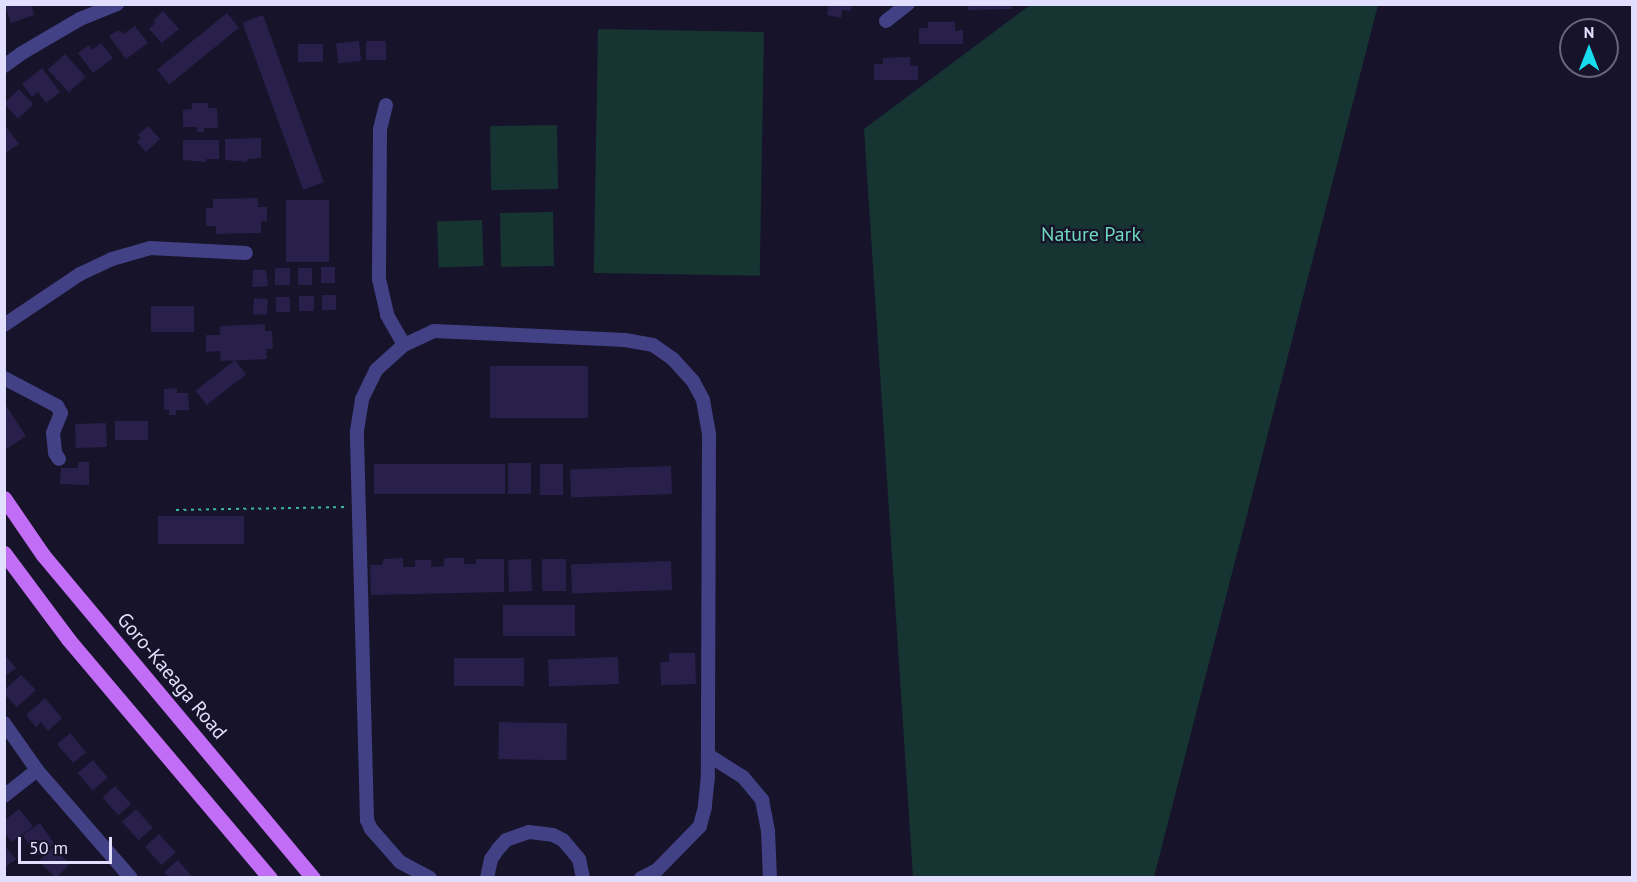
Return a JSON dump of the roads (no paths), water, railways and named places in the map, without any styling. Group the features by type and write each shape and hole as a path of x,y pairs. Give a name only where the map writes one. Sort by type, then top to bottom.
{"main road":[{"name":"Goro-Kaeaga Road","path":"4,498 43,555 313,878"},
{"path":"4,553 68,639 270,878"}],"street":[{"path":"4,66 81,19 117,4"},
{"path":"886,21 908,4"},
{"path":"386,105 380,138 379,279 387,315 404,345"},
{"path":"4,326 81,274 112,259 150,248 246,253"},
{"path":"430,878 400,862 371,829 367,820 357,431 362,399 376,370 404,345 434,331 626,340 653,345 673,359 693,381 703,400 709,434 706,797 700,826 657,870 641,878"},
{"path":"4,378 57,406 61,413 53,432 55,453 59,459"},
{"path":"4,723 37,770 129,877"},
{"path":"708,755 743,777 762,800 768,831 770,878"},
{"path":"4,796 37,770"},
{"path":"487,878 491,859 506,840 529,832 541,832 563,840 572,849 579,859 583,878"}],"park label":[{"name":"Nature Park","path":"1091,234"}]}
